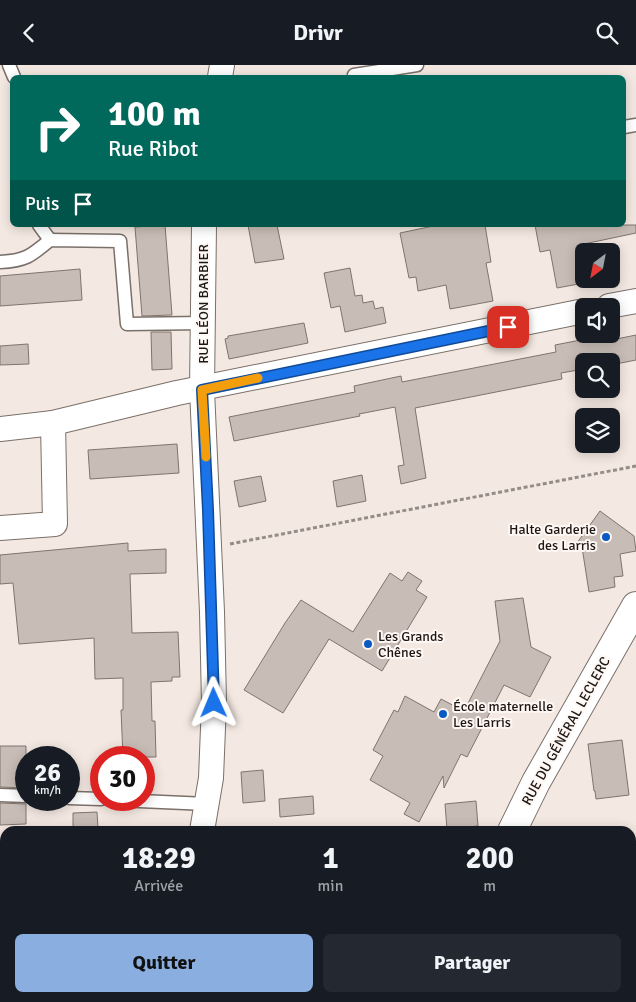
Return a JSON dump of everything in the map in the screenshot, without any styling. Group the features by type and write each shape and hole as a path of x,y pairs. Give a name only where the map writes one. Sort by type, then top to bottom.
{"street":[{"name":"RUE LÉON BARBIER","path":"203,826 211,778 214,703 210,548 202,390 204,227"},
{"path":"620,304 636,301"},
{"path":"0,429 53,423 178,393 202,390 575,313"},
{"path":"0,528 55,524 53,423"},
{"name":"RUE DU GÉNÉRAL LECLERC","path":"514,826 536,782 636,606"}],"lane":[{"path":"354,75 417,65"},
{"path":"40,227 50,240"},
{"path":"0,262 17,261 35,253 50,240 120,241 127,324 203,323"},
{"path":"0,795 15,796"},
{"path":"155,802 207,804"}],"path":[{"path":"210,548 636,466"}],"building":[{"path":"626,225 636,225 636,233 589,243 575,243 575,285 557,288 550,250 540,252 535,227 626,227"},
{"path":"135,227 165,227 172,315 142,316"},
{"path":"248,227 277,227 284,259 255,263"},
{"path":"428,227 485,227 491,262 486,263 493,301 450,309 446,285 418,291 416,277 409,278 400,233"},
{"path":"350,268 355,296 362,295 363,303 373,301 375,309 383,307 386,323 345,332 340,306 331,308 324,273"},
{"path":"80,269 82,300 0,306 0,276"},
{"path":"304,323 308,343 229,359 225,339 228,336"},
{"path":"151,332 171,332 172,369 152,370"},
{"path":"636,335 636,360 620,363 620,353 575,353 575,371 561,373 562,379 415,408 426,478 401,484 398,466 404,465 395,407 359,414 360,416 234,441 229,417 355,392 354,386 401,376 402,382 556,352 555,345 575,341 575,343 620,343 620,338"},
{"path":"28,344 29,364 0,365 0,346"},
{"path":"177,444 179,473 90,479 88,450"},
{"path":"362,475 366,501 337,507 333,481"},
{"path":"261,476 266,501 239,507 234,481"},
{"path":"600,511 634,536 636,551 620,554 623,576 614,577 615,587 589,592 582,547 577,543"},
{"path":"128,543 128,551 166,549 166,573 130,574 132,633 178,632 180,677 172,677 172,681 151,682 152,721 155,721 156,757 155,746 123,746 121,710 123,710 123,678 95,679 94,638 19,644 13,583 0,584 0,555"},
{"name":"Les Grands Chênes","path":"408,572 422,581 416,590 427,597 382,671 329,639 283,713 244,690 301,600 353,632 390,573 402,581"},
{"path":"523,598 531,647 551,657 530,697 504,685 467,757 461,754 444,788 443,776 419,822 404,814 410,803 370,780 383,756 373,750 394,710 398,712 405,696 434,712 441,699 464,711 500,641 495,601"},
{"path":"622,740 629,795 596,799 588,744"},
{"path":"0,746 15,746 15,788 0,787"},
{"path":"263,770 265,801 243,803 241,772"},
{"path":"313,796 314,814 280,817 279,799"},
{"path":"476,801 478,826 447,826 445,804"},
{"path":"0,803 15,804 15,811 26,811 26,824 0,825"},
{"path":"97,812 98,826 73,826 73,813"}],"slow traffic":[{"path":"206,457 202,390 258,378"}],"place":[{"name":"Halte Garderie des Larris","path":"606,537"},
{"name":"Les Grands Chênes","path":"368,644"},
{"name":"École maternelle Les Larris","path":"443,714"}],"route":[{"path":"214,703 202,390 508,327"}]}
